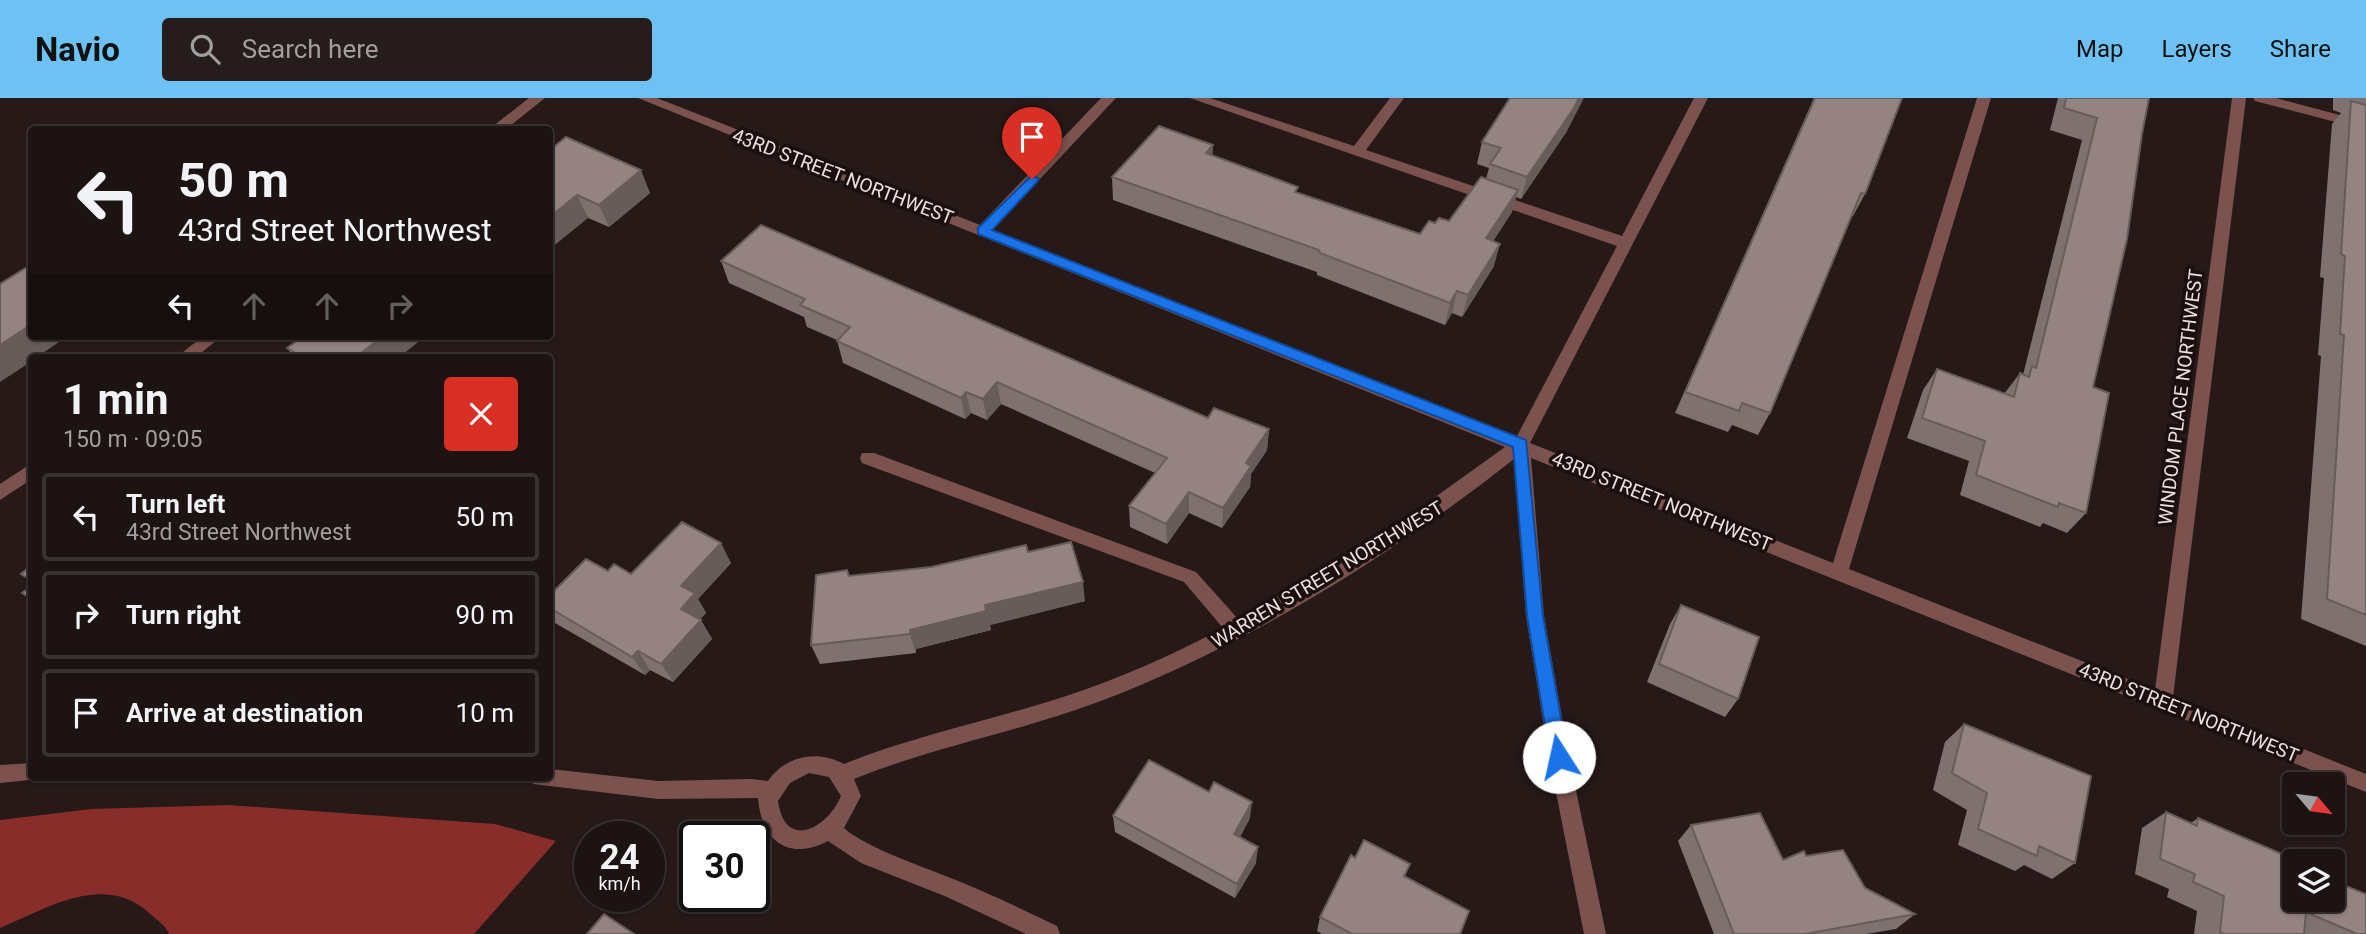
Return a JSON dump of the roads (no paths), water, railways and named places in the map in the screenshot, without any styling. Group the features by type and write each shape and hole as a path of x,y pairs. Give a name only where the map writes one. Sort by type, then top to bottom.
{"street":[{"path":"500,126 538,98"},
{"name":"43RD STREET NORTHWEST","path":"645,98 1521,444 2366,783"},
{"path":"983,231 1110,98"},
{"path":"1197,98 1625,243"},
{"path":"1357,152 1397,98"},
{"name":"WARREN STREET NORTHWEST","path":"843,774 900,750 1090,697 1166,667 1237,631 1450,500 1521,444 1701,98"},
{"path":"1839,572 1984,98"},
{"name":"WINDOM PLACE NORTHWEST","path":"2163,702 2239,98"},
{"path":"2260,98 2366,127"},
{"path":"189,354 208,340"},
{"path":"1521,444 1535,616 1559,757 1595,934"},
{"path":"868,458 1190,577 1237,631"},
{"path":"0,493 28,473"},
{"path":"808,764 833,767 843,774 851,796 841,821 831,830 804,840 779,832 768,812 772,791 783,776 808,764"},
{"path":"0,774 28,772"},
{"path":"553,778 657,790 751,788 772,791"},
{"path":"831,830 843,843 872,857 944,885 1049,934"}]}
